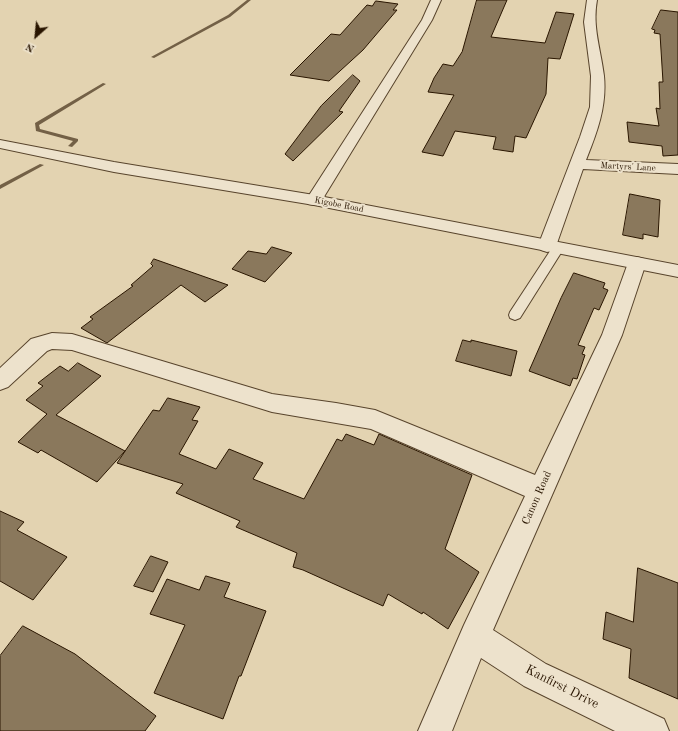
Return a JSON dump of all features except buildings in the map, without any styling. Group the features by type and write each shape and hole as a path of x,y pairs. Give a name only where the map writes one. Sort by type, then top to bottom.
{"street":[{"path":"314,200 426,20 436,0"},
{"path":"552,247 577,164 592,126 598,88 593,49 588,28 588,16 592,0"},
{"name":"Kigobe Road","path":"0,144 114,167 314,200 552,247 678,270"},
{"name":"Martyrs' Lane","path":"577,164 678,169"},
{"name":"Canon Road","path":"435,731 475,636 612,335 637,263"},
{"path":"0,381 39,345 52,341 72,342 272,403 298,408 351,413 375,420 541,490"},
{"name":"Kanfirst Drive","path":"475,636 535,675 652,731"}],"lane":[{"path":"515,315 552,247"}],"waterway":[{"path":"153,57 229,16 249,0"},
{"path":"70,146 76,140 38,130 37,124 104,84"},
{"path":"0,187 42,165"}]}
